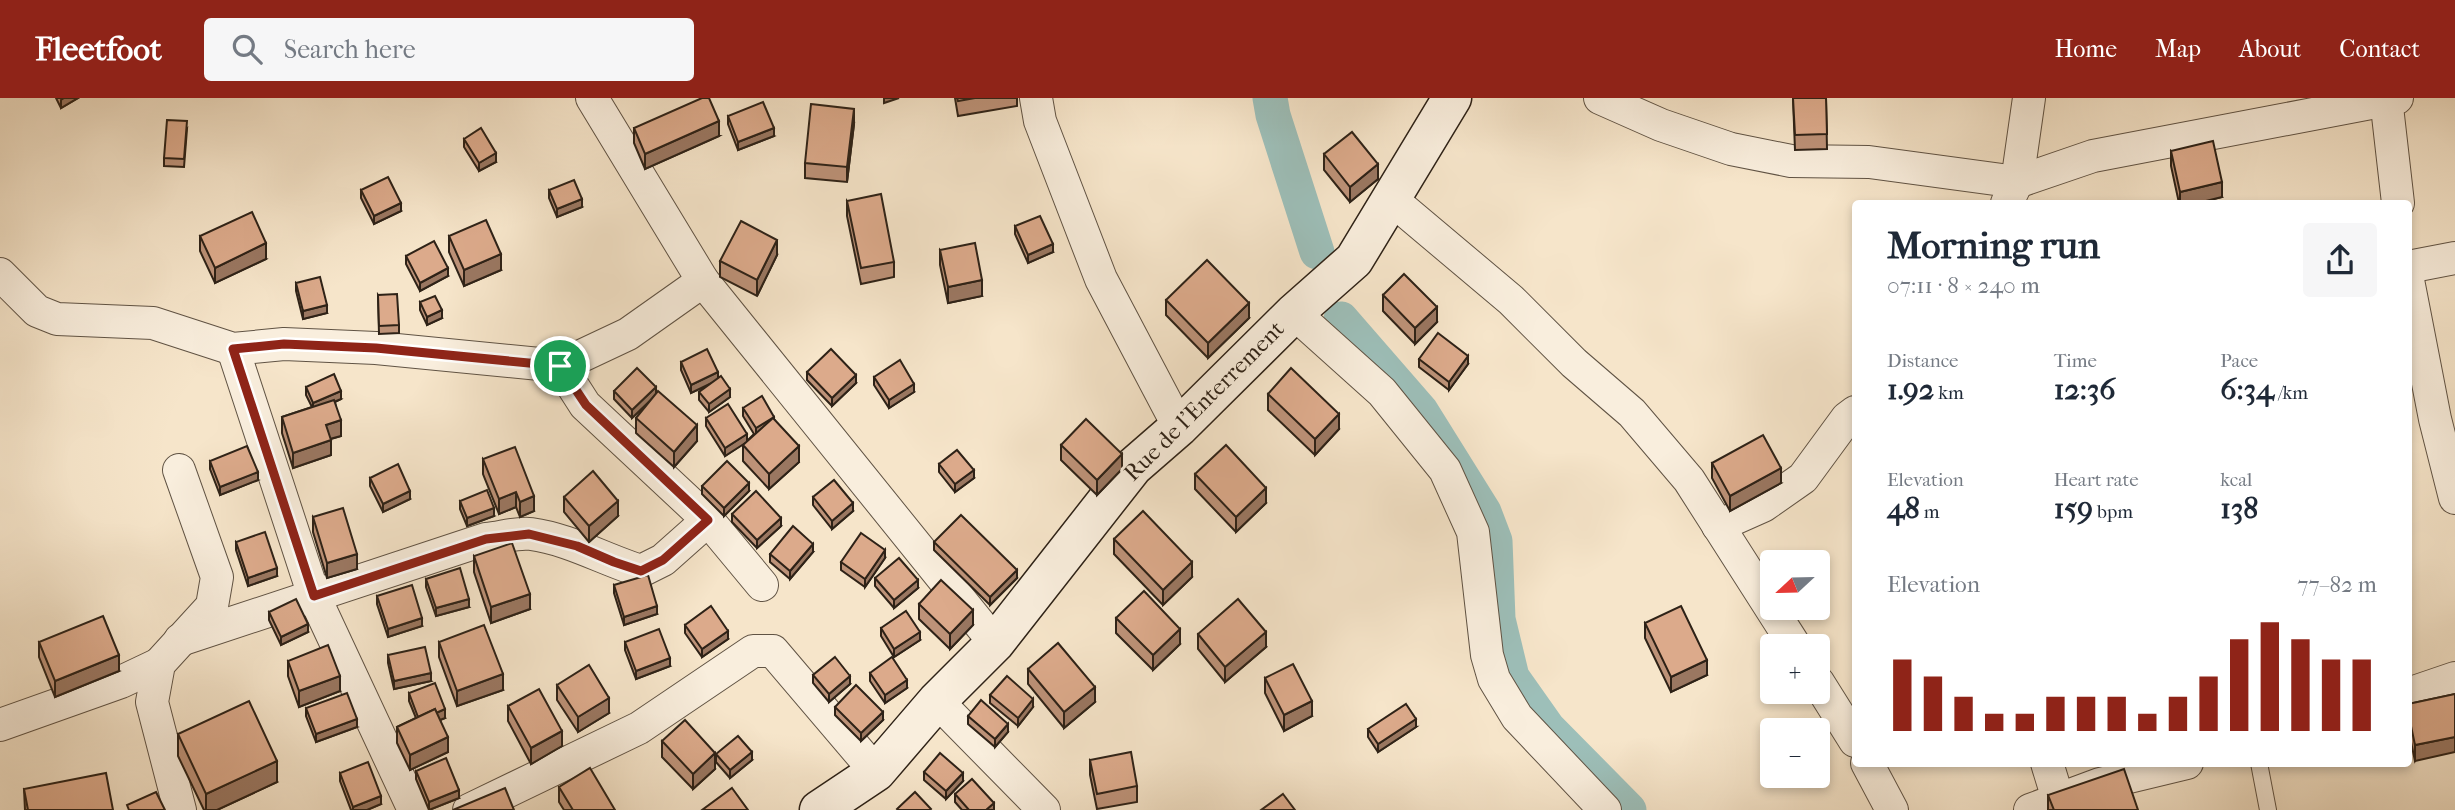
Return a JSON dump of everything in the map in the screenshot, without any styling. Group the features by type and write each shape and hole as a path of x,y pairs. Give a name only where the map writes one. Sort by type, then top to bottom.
{"street":[{"path":"592,98 703,281 995,643"},
{"path":"1036,98 1040,121 1101,279 1179,427"},
{"name":"Rue de l'Enterrement","path":"819,810 876,772 937,701 995,643 1133,467 1179,427 1294,313 1354,260 1452,98"},
{"path":"1600,98 1661,125 1743,151 1791,160 1869,162 2012,192 2093,156 2390,99 2398,200"},
{"path":"2012,192 2029,98"},
{"path":"1391,200 1511,300 1574,363 1632,413 1689,480 1787,634"},
{"path":"2412,266 2455,258"},
{"path":"0,274 37,311 57,319 153,323 233,349 284,344 376,348 560,366 628,334 703,281"},
{"path":"2412,301 2435,419 2455,498"},
{"path":"1294,313 1382,392 1445,470 1473,532 1488,655 1494,678 1517,717 1605,810"},
{"path":"233,349 314,596 414,810"},
{"path":"560,366 586,405 708,520 762,585"},
{"path":"1718,526 1763,506 1803,478 1852,414"},
{"path":"0,725 121,682 159,663 212,606 218,577 179,470"},
{"path":"180,640 486,539 529,534 577,546 641,571 663,560 708,520"},
{"path":"469,810 639,728 753,651 773,651 876,772"},
{"path":"159,663 152,702 180,810"},
{"path":"2412,693 2455,678"},
{"path":"937,701 1044,810"},
{"path":"1830,701 1852,736"},
{"path":"1869,767 1892,810"},
{"path":"2039,807 2046,767"},
{"path":"2039,807 2100,784 2170,767"}],"lane":[{"path":"2260,767 2267,810"}],"building":[{"path":"702,98 709,98 719,121 645,154 634,128"},
{"path":"1793,98 1826,98 1827,134 1795,135"},
{"path":"763,102 774,128 738,142 728,116"},
{"path":"811,104 854,109 847,167 805,163"},
{"path":"167,120 187,121 184,159 164,158"},
{"path":"481,128 496,153 479,163 464,139"},
{"path":"1352,132 1378,164 1350,187 1324,154"},
{"path":"2213,141 2222,182 2180,192 2171,151"},
{"path":"388,177 401,203 374,216 361,190"},
{"path":"574,180 582,199 557,209 549,190"},
{"path":"881,194 894,262 861,268 847,201"},
{"path":"252,212 266,243 215,268 200,236"},
{"path":"1040,216 1053,244 1028,255 1015,226"},
{"path":"486,220 501,254 464,270 449,236"},
{"path":"741,221 777,240 757,280 720,261"},
{"path":"434,241 448,268 420,283 406,256"},
{"path":"975,243 982,280 948,287 940,250"},
{"path":"1207,260 1249,303 1208,343 1166,300"},
{"path":"1404,274 1437,307 1415,328 1383,295"},
{"path":"320,277 327,305 303,311 296,283"},
{"path":"397,294 399,325 379,326 378,295"},
{"path":"435,296 442,310 427,317 420,302"},
{"path":"1438,333 1468,356 1449,382 1419,359"},
{"path":"707,349 718,372 691,385 681,362"},
{"path":"831,349 856,375 832,398 807,372"},
{"path":"900,360 914,384 889,400 874,377"},
{"path":"637,368 656,387 632,410 614,391"},
{"path":"1291,368 1339,414 1315,439 1268,394"},
{"path":"334,374 341,391 313,403 306,387"},
{"path":"721,376 730,389 709,404 699,392"},
{"path":"658,391 697,425 674,452 636,418"},
{"path":"762,396 774,417 756,428 743,408"},
{"path":"334,400 341,420 326,425 331,440 293,453 282,417"},
{"path":"728,404 747,434 725,448 706,418"},
{"path":"773,418 799,446 769,474 743,445"},
{"path":"1086,419 1122,454 1097,480 1061,445"},
{"path":"1763,435 1781,468 1730,496 1712,463"},
{"path":"1226,445 1266,488 1236,517 1195,474"},
{"path":"247,446 258,472 220,487 210,461"},
{"path":"515,447 534,496 520,502 516,492 499,499 483,459"},
{"path":"957,450 974,470 955,484 939,464"},
{"path":"727,461 749,483 724,508 702,486"},
{"path":"398,464 410,491 383,504 370,478"},
{"path":"593,471 618,501 589,526 564,497"},
{"path":"834,480 853,503 832,521 813,497"},
{"path":"487,490 494,508 467,518 460,501"},
{"path":"756,491 781,518 757,540 732,514"},
{"path":"343,508 357,554 327,563 313,517"},
{"path":"1143,511 1192,562 1163,590 1114,539"},
{"path":"961,515 1017,570 990,597 934,542"},
{"path":"793,526 813,544 790,571 770,554"},
{"path":"265,532 277,568 248,578 236,542"},
{"path":"861,533 885,550 865,579 841,562"},
{"path":"512,543 530,594 491,607 474,556"},
{"path":"899,558 918,580 894,600 875,578"},
{"path":"460,568 469,599 436,608 426,579"},
{"path":"648,575 657,606 624,617 614,585"},
{"path":"941,580 973,610 950,634 919,604"},
{"path":"412,585 422,618 388,629 377,596"},
{"path":"1144,591 1180,629 1153,655 1116,618"},
{"path":"296,599 308,624 281,637 269,612"},
{"path":"1238,599 1266,632 1225,667 1198,634"},
{"path":"711,606 728,631 702,649 685,625"},
{"path":"1681,606 1707,660 1671,677 1645,623"},
{"path":"906,611 920,632 894,649 881,628"},
{"path":"103,616 119,655 55,681 39,642"},
{"path":"484,625 503,674 457,691 439,642"},
{"path":"659,629 670,658 636,671 625,642"},
{"path":"1058,643 1095,687 1064,712 1028,669"},
{"path":"328,645 340,676 299,691 288,661"},
{"path":"425,647 431,673 394,681 388,655"},
{"path":"835,657 850,676 829,694 813,675"},
{"path":"892,657 907,680 885,695 870,673"},
{"path":"1293,664 1312,701 1284,715 1265,678"},
{"path":"589,665 609,698 578,717 557,685"},
{"path":"1007,676 1033,699 1018,718 990,695"},
{"path":"435,683 445,709 436,713 435,709 418,717 409,693"},
{"path":"856,685 883,712 861,733 835,707"},
{"path":"539,689 562,731 531,748 508,706"},
{"path":"347,693 357,719 316,734 306,708"},
{"path":"2455,694 2455,737 2415,745 2412,703"},
{"path":"981,700 1008,724 995,739 968,716"},
{"path":"249,701 277,761 206,794 178,734"},
{"path":"1406,704 1416,719 1378,744 1368,729"},
{"path":"435,709 448,737 410,755 397,727"},
{"path":"685,720 715,753 693,774 662,741"},
{"path":"738,736 752,752 730,770 716,754"},
{"path":"1131,752 1137,786 1097,794 1090,760"},
{"path":"940,753 963,773 946,791 924,772"},
{"path":"446,758 459,790 429,802 416,771"},
{"path":"368,762 381,796 353,807 340,773"},
{"path":"590,768 615,810 573,810 559,787"},
{"path":"2124,769 2138,810 2054,810 2048,795"},
{"path":"106,773 113,810 28,810 24,789"},
{"path":"972,779 994,803 986,810 969,810 955,794"},
{"path":"505,788 514,810 453,810"},
{"path":"732,788 748,810 702,810"},
{"path":"156,792 165,810 129,810 127,805"},
{"path":"915,792 930,810 897,809"},
{"path":"1283,794 1295,810 1261,810"}],"waterway":[{"path":"1270,98 1317,252"},
{"path":"1341,319 1421,411 1484,512 1495,541 1498,619 1512,677 1548,728 1629,810"}],"route":[{"path":"284,344 376,348 560,366 586,405 708,520 663,560 641,571 577,546 529,534 486,539 314,596 233,349 284,344"}]}
